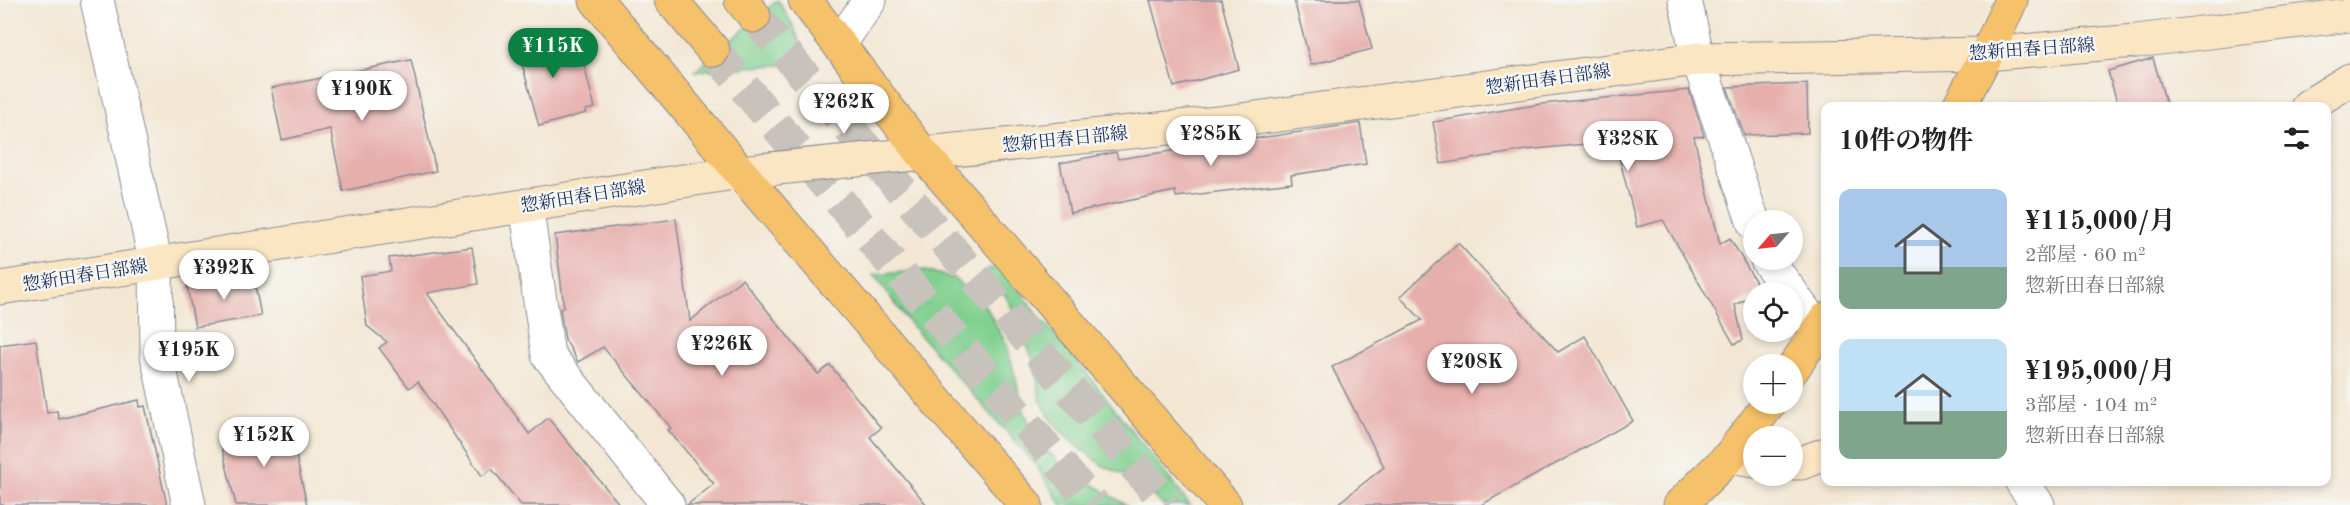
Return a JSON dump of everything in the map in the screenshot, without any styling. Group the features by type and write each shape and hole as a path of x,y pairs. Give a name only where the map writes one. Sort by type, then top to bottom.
{"highway":[{"path":"596,0 740,172 1026,505"},
{"path":"670,0 713,50"},
{"path":"805,0 922,153 1225,505"},
{"path":"1961,102 1987,54 2011,0"},
{"path":"1803,354 1821,326"},
{"path":"1690,502 1741,459 1764,414"}],"main road":[{"name":"惣新田春日部線","path":"0,288 740,172 1218,123 1698,59 1987,54 2136,41 2350,15"},
{"path":"2314,102 2350,80"},
{"path":"1803,462 1821,456"}],"street":[{"path":"97,0 156,264 157,355 189,505"},
{"path":"840,43 870,0"},
{"path":"1685,0 1698,59 1749,210"},
{"path":"526,205 548,355 668,505"},
{"path":"1775,270 1784,282"},
{"path":"1803,305 1821,324"},
{"path":"2025,486 2038,505"}],"green space":[{"path":"778,0 794,27 807,63 695,71"},
{"path":"989,268 1007,272 1037,314 1077,361 1190,505 1163,505 1142,487 1102,465 1066,437 1051,419 1040,399 1035,365 1013,310 1005,295 982,273"},
{"path":"922,270 954,278 986,307 1007,345 1024,412 1037,439 1059,463 1126,505 1062,505 1032,460 911,325 874,275"}],"building":[{"path":"1150,0 1221,0 1239,69 1174,87"},
{"path":"1294,0 1359,0 1372,49 1311,65"},
{"path":"556,29 564,62 583,61 595,108 585,110 586,113 539,126 515,38"},
{"path":"2153,58 2166,102 2117,102 2108,71"},
{"path":"411,60 436,171 343,191 330,129 282,140 271,88"},
{"path":"1807,84 1808,133 1744,135 1727,87"},
{"path":"1689,90 1704,136 1694,137 1720,244 1730,238 1743,260 1743,270 1749,270 1756,282 1743,282 1743,301 1735,305 1743,340 1734,344 1663,220 1637,227 1615,141 1526,150 1441,164 1433,122 1541,104"},
{"path":"1360,123 1366,164 1291,175 1292,183 1176,197 1175,191 1070,213 1060,163 1116,152 1118,159"},
{"path":"676,219 690,321 742,279 818,374 830,365 881,428 870,437 927,505 687,505 714,484 668,430 671,428 603,347 578,362 565,339 560,309 564,307 555,235"},
{"path":"1458,243 1558,352 1585,336 1633,421 1481,505 1336,505 1384,467 1332,367 1422,320 1400,297"},
{"path":"472,247 478,284 427,293 529,434 548,418 620,505 521,505 492,469 482,476 418,382 409,388 379,348 387,342 367,326 360,276 391,271 389,258"},
{"path":"253,275 261,316 195,327 187,286"},
{"path":"36,340 47,413 57,411 59,419 139,400 140,407 145,406 167,505 0,505 0,345"},
{"path":"289,425 307,505 236,505 220,440"}],"tunnel":[{"path":"754,16 1168,505"},
{"path":"713,50 1094,505"}]}
